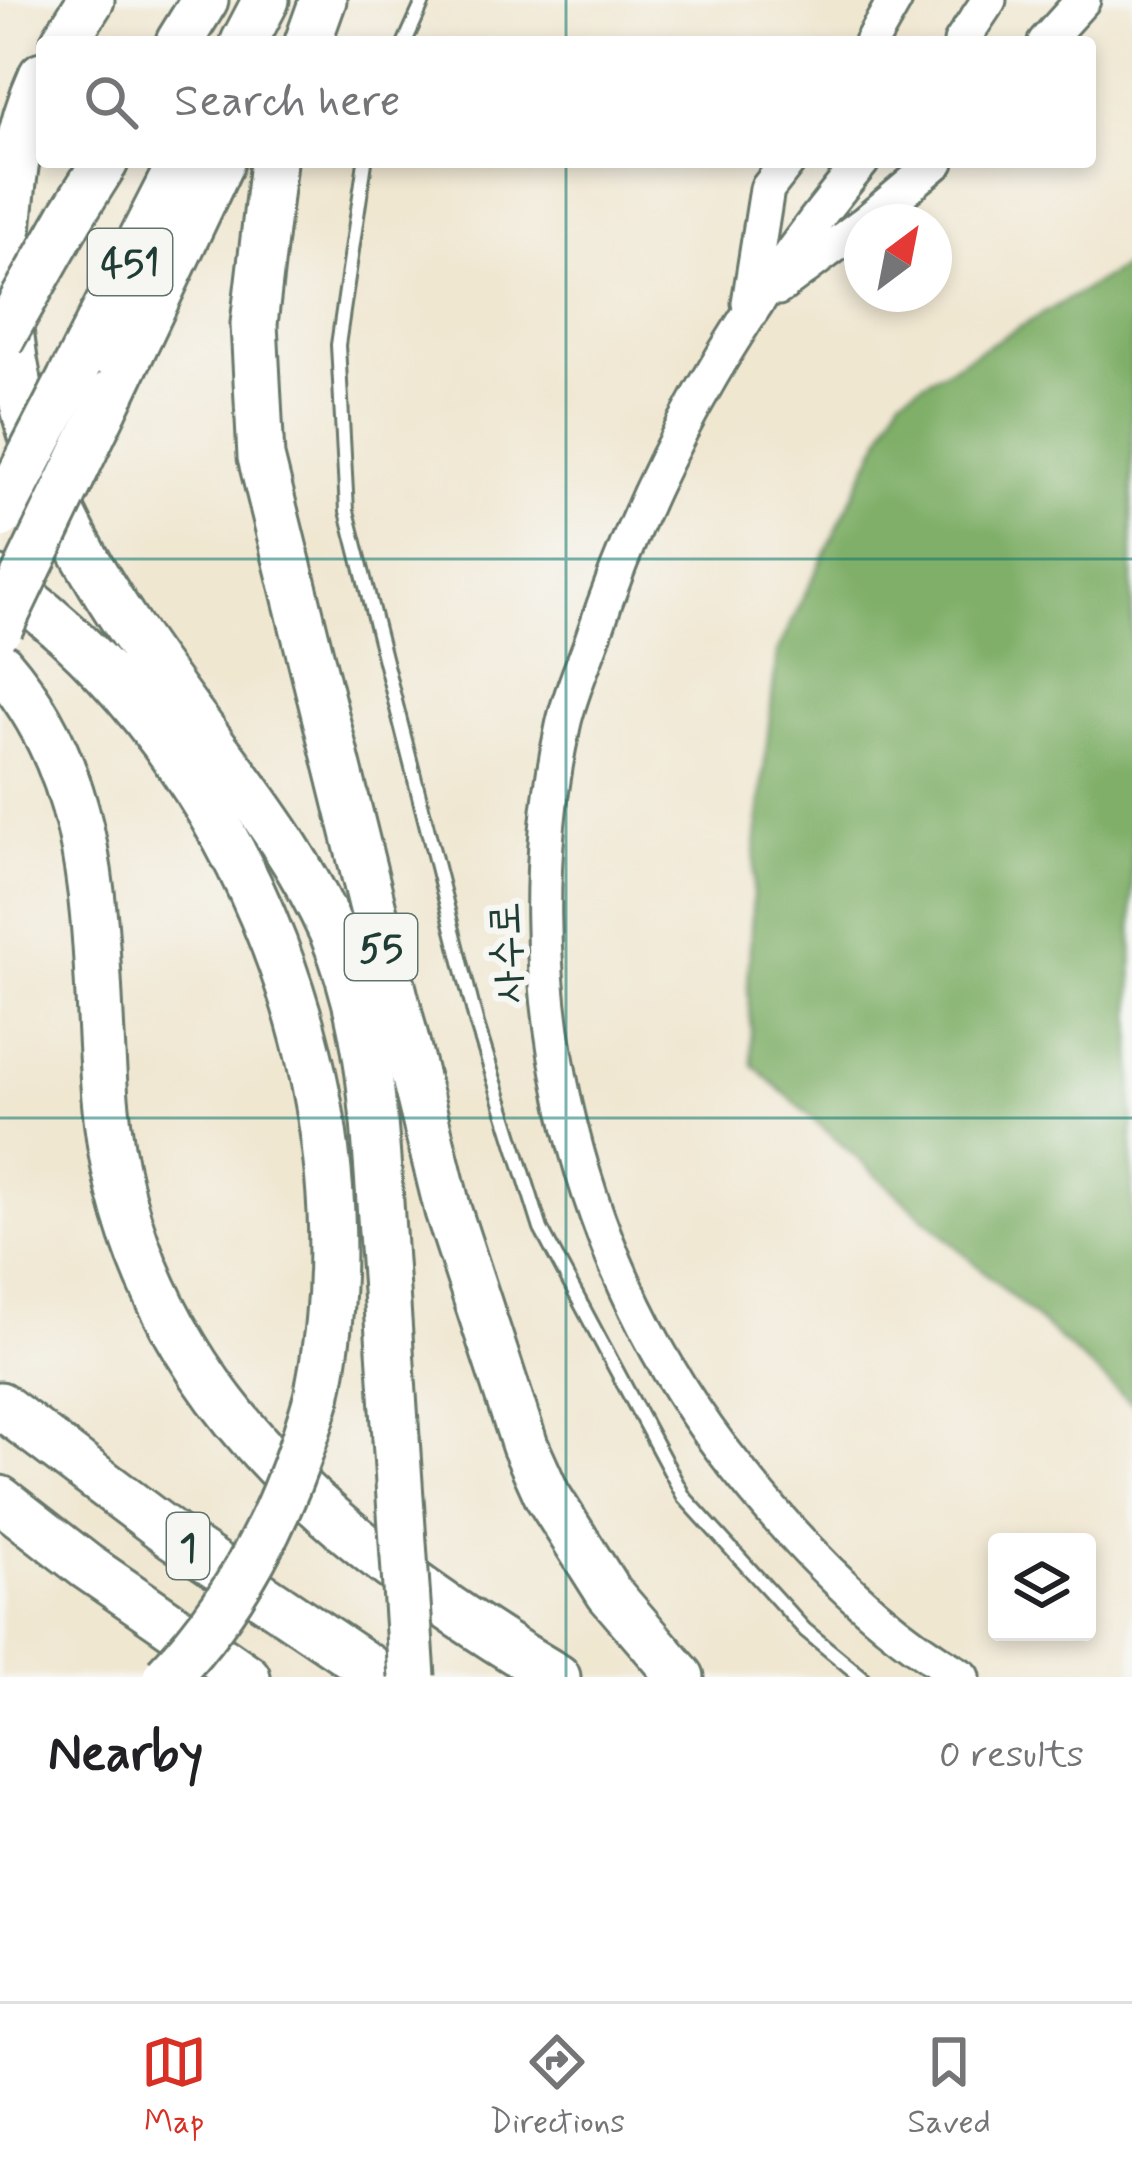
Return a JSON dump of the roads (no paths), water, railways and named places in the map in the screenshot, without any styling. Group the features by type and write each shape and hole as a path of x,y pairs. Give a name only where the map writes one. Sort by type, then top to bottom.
{"highway":[{"path":"183,36 205,0"},
{"path":"247,36 266,0"},
{"path":"279,36 295,0"},
{"path":"310,36 323,0"},
{"path":"0,135 36,83"},
{"name":"55","path":"36,90 16,142 5,305 20,417 34,468 73,546 288,850 348,975 377,1128 412,1677"},
{"name":"451","path":"0,341 101,168"},
{"name":"451","path":"0,515 179,168"},
{"path":"0,627 218,168"},
{"name":"55","path":"272,168 254,324 261,457 448,1211 525,1446 547,1495 609,1593 681,1677"},
{"path":"0,580 77,643 159,741 226,844 276,955 300,1024 329,1170 332,1295 317,1398 296,1469 230,1597 166,1677"},
{"path":"0,665 42,724 81,818 97,912 105,1102 112,1143 141,1249 184,1344 247,1437 316,1510 403,1576 557,1677"},
{"name":"1","path":"0,1405 172,1536 383,1677"},
{"name":"1","path":"0,1499 86,1566 247,1677"}],"main road":[{"path":"874,36 895,0"},
{"path":"965,36 989,0"},
{"path":"1050,36 1083,0"},
{"path":"747,310 767,190 784,168"},
{"name":"사수로","path":"857,168 747,310 620,555 563,725 547,844 547,970 560,1079 589,1202 628,1297 680,1392 747,1481 819,1562 935,1661 964,1677"},
{"path":"888,204 930,168"},
{"path":"747,310 844,239"}],"lane":[{"path":"408,36 424,0"},
{"path":"364,168 338,345 347,511 477,1025 542,1229 684,1496 806,1630 862,1677"}]}
